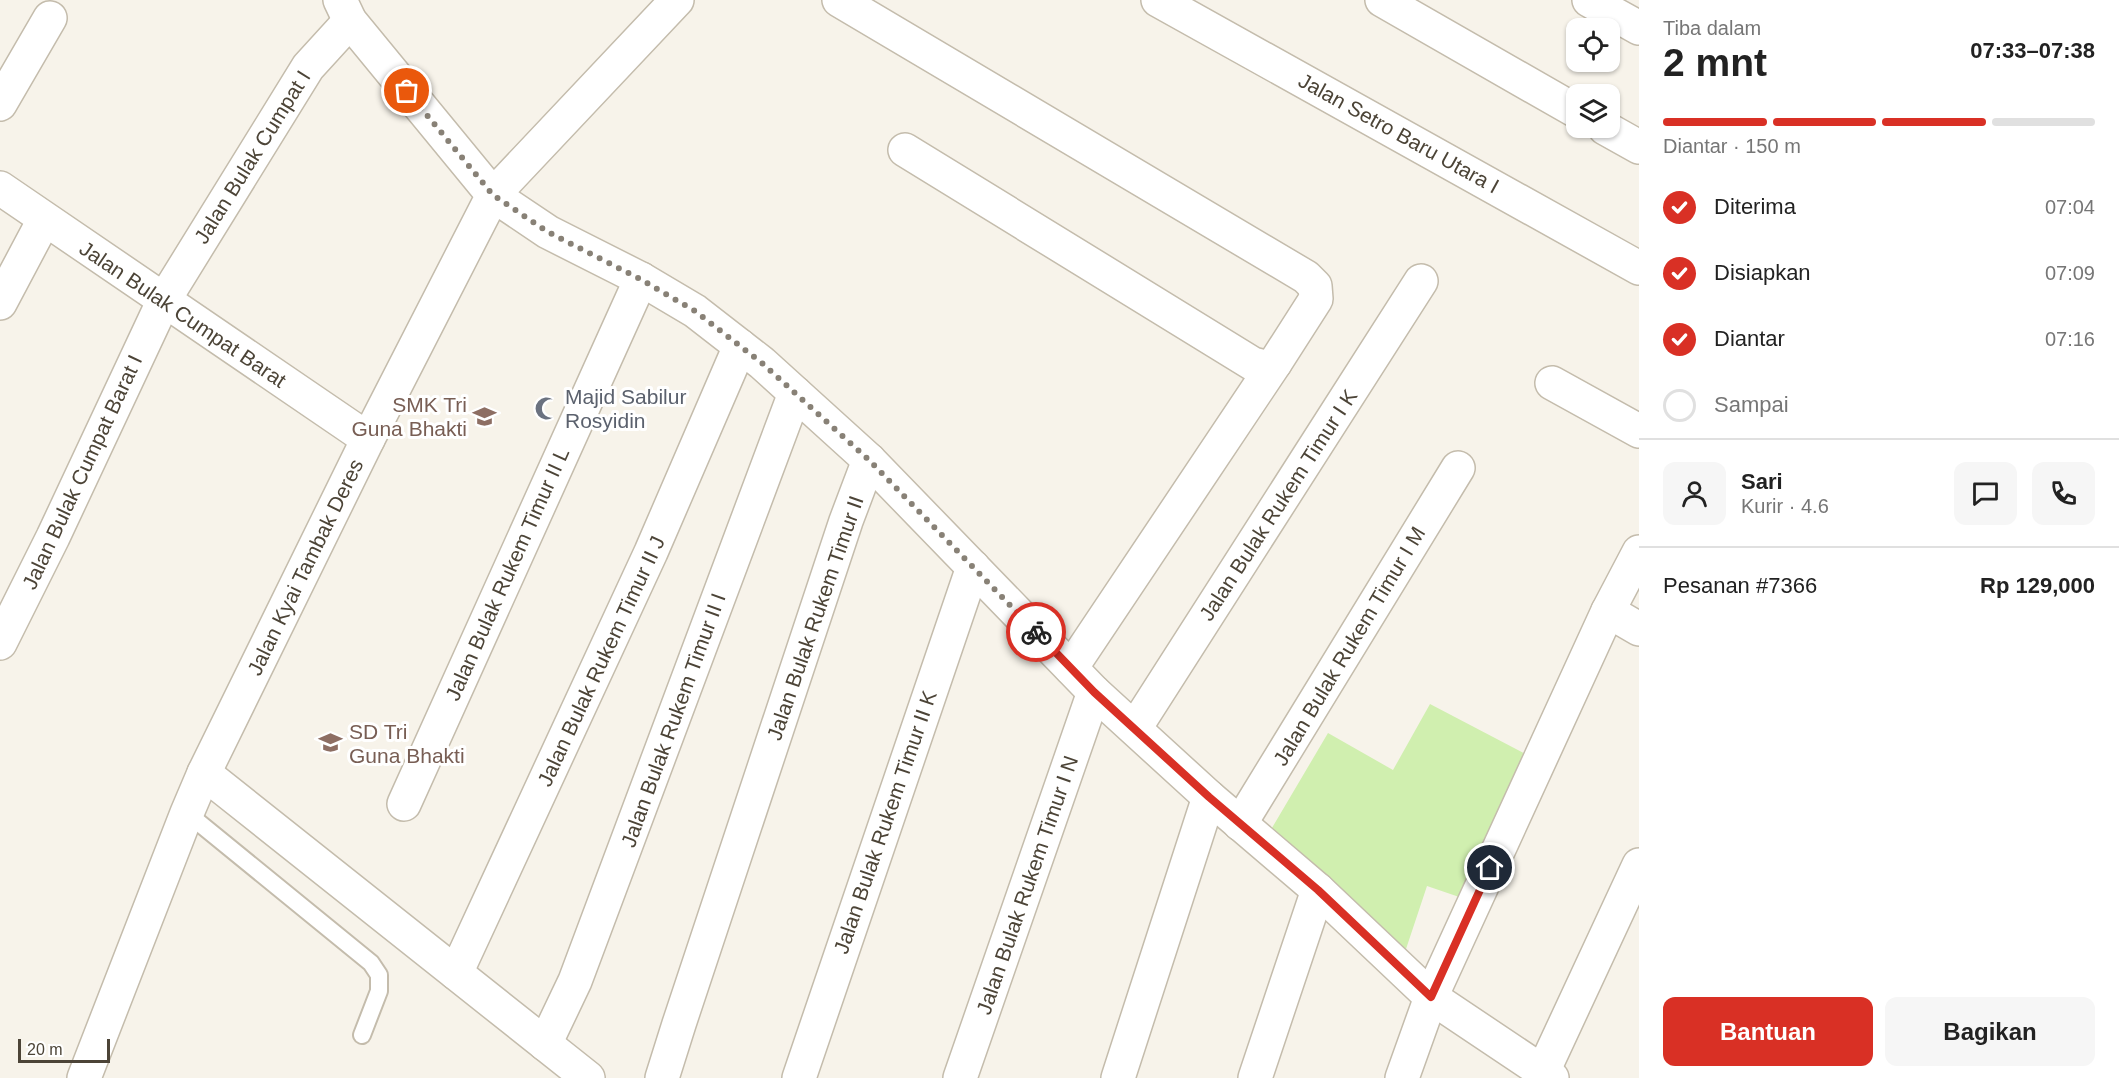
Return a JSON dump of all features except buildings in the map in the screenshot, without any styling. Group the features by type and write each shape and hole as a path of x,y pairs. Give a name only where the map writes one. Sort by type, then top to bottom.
{"street":[{"name":"Jalan Kyai Tambak Deres","path":"84,1078 204,773 368,439 493,195 677,0"},
{"path":"839,0 1306,277 1315,286 1316,299 1071,668"},
{"name":"Jalan Setro Baru Utara I","path":"1158,0 1639,268"},
{"path":"1382,0 1566,105"},
{"path":"1588,0 1639,28"},
{"path":"345,11 493,195 548,232 640,279 695,311 740,346 869,460 1094,692 1209,797 1318,890 1431,997 1545,1076 1639,866"},
{"name":"Jalan Bulak Cumpat I","path":"164,300 345,11"},
{"path":"0,104 51,18"},
{"path":"1620,136 1639,147"},
{"path":"905,150 1253,364 1265,367 1275,363"},
{"name":"Jalan Bulak Cumpat Barat","path":"0,188 368,439"},
{"path":"0,303 44,220"},
{"name":"Jalan Bulak Rukem Timur II L","path":"404,804 640,279"},
{"name":"Jalan Bulak Rukem Timur I K","path":"1135,729 1421,281"},
{"name":"Jalan Bulak Cumpat Barat I","path":"0,644 164,300"},
{"name":"Jalan Bulak Rukem Timur II J","path":"456,973 651,552 740,346"},
{"path":"1552,383 1639,431"},
{"name":"Jalan Bulak Rukem Timur II I","path":"546,1044 575,981 795,393"},
{"name":"Jalan Bulak Rukem Timur II","path":"663,1078 816,610 869,460"},
{"name":"Jalan Bulak Rukem Timur I M","path":"1240,824 1458,468"},
{"path":"1402,1078 1431,997 1608,611 1639,552"},
{"name":"Jalan Bulak Rukem Timur II K","path":"798,1078 973,567"},
{"path":"1608,611 1639,628"},
{"name":"Jalan Bulak Rukem Timur I N","path":"960,1078 1094,692"},
{"path":"204,773 588,1078"},
{"path":"1118,1078 1209,797"},
{"path":"1255,1078 1318,890"}],"lane":[{"path":"187,813 371,963 379,975 379,991 362,1035"}],"green space":[{"path":"1430,704 1533,758 1468,900 1427,886 1404,955 1269,833 1328,733 1393,770"}],"way so far":[{"path":"407,91 493,195 548,232 640,279 695,311 762,363 869,460 1036,632"}],"place":[{"name":"Majid Sabilur Rosyidin","path":"547,408"},
{"name":"SMK Tri Guna Bhakti","path":"485,416"},
{"name":"SD Tri Guna Bhakti","path":"331,743"}],"route":[{"path":"1036,632 1094,692 1209,797 1318,890 1431,997 1490,868"}]}
